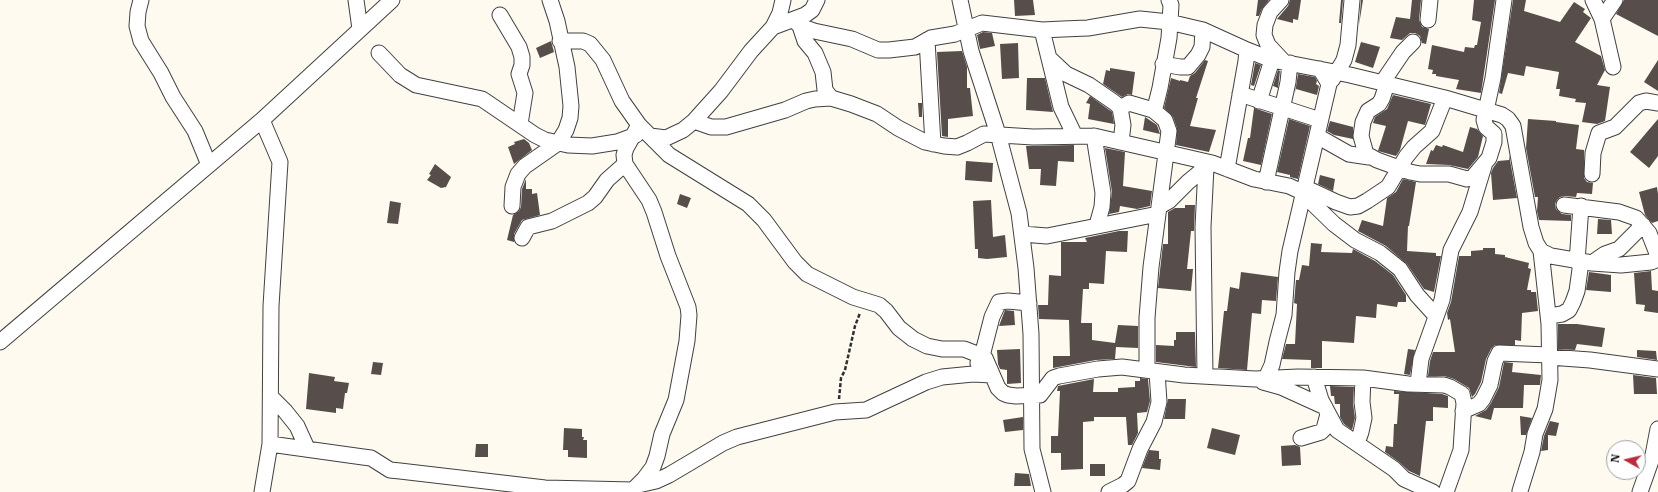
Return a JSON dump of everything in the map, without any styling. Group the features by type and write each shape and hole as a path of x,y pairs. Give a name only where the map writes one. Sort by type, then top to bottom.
{"street":[{"path":"141,0 137,26 141,41 161,73 173,97 195,130 209,165"},
{"path":"356,0 360,29"},
{"path":"0,342 262,120 392,0"},
{"path":"512,206 513,187 518,174 525,166 558,143 566,130 571,106 567,67 560,41 557,21 550,0"},
{"path":"379,54 400,75 416,85 482,99 535,135 545,140 580,146 592,146 630,138 645,132 659,138 674,135 694,121 721,91 751,51 773,27 780,13 783,0"},
{"path":"797,23 812,10 817,0"},
{"path":"960,0 967,29 970,51 998,134 1019,213 1029,303 1032,358 1032,449 1043,492"},
{"path":"1153,110 1155,108 1158,96 1169,38 1169,0"},
{"path":"1266,182 1282,108 1282,61 1268,45 1264,35 1265,25 1270,12 1281,0"},
{"path":"1260,378 1272,365 1284,315 1288,265 1304,191 1320,120 1333,78 1344,60 1348,44 1352,0"},
{"path":"1428,20 1430,0"},
{"path":"1317,136 1349,154 1369,157 1399,169 1420,174 1457,175 1467,179 1473,177 1485,163 1490,154 1494,138 1492,132 1484,124 1485,110 1493,78 1504,0"},
{"path":"1593,0 1602,19 1614,67"},
{"path":"1602,19 1615,0"},
{"path":"500,15 519,48 522,57 522,65 519,74 525,93 520,124"},
{"path":"773,27 797,23 814,31 852,39 878,50 889,50 915,47 938,36 955,34 982,23 1042,30 1088,28 1140,19 1169,22 1203,30 1246,50 1282,61 1320,68 1333,78 1385,84 1445,98 1502,115 1508,119 1513,126 1531,227 1536,243 1541,251 1549,316 1549,394 1535,434 1530,459 1520,491"},
{"path":"797,23 804,41 815,53 822,72 825,90 831,98"},
{"path":"1042,30 1063,113 1075,136"},
{"path":"1163,64 1188,67 1198,55 1202,46 1203,30"},
{"path":"927,40 933,144"},
{"path":"560,41 587,42 596,50 603,60 622,101 645,132 669,155 748,204 764,220 795,262 807,274 853,297 883,308 900,328 913,339 927,346 942,349 964,349 982,356 985,358 992,375 1003,393 1016,396 1040,395 1053,378 1068,374 1122,367 1184,375 1260,378 1363,378 1418,384 1444,385 1462,394 1464,398 1461,450 1446,492"},
{"path":"1369,157 1364,148 1361,129 1368,111 1379,104 1382,99 1385,84 1403,52 1413,42"},
{"path":"1227,169 1246,61 1246,50"},
{"path":"1050,59 1066,74 1089,85 1120,108 1123,125 1121,142"},
{"path":"1259,100 1282,61"},
{"path":"1240,94 1320,120"},
{"path":"694,121 710,127 726,127 749,119 774,114 815,99 831,98 877,114 910,135 933,144 957,147 984,134 1094,136 1227,169 1254,179 1296,188 1350,207 1358,206 1388,187 1406,157 1414,147 1432,131 1445,98"},
{"path":"1592,174 1593,153 1599,133 1615,127 1639,103 1646,101 1658,103"},
{"path":"1109,492 1128,481 1140,449 1154,422 1159,402 1152,371 1149,295 1163,182 1168,125 1165,120 1153,110 1129,103 1120,108"},
{"path":"262,120 280,162 271,306 270,444 262,492"},
{"path":"1094,136 1103,193 1102,207 1097,225"},
{"path":"630,138 624,156 625,164 649,200 668,256 688,307 689,315 687,341 676,400 662,434 653,467 634,489"},
{"path":"1418,384 1421,359 1442,300 1451,250 1465,225 1485,163"},
{"path":"522,238 528,227 552,220 588,203 595,197 607,180 625,164"},
{"path":"1022,234 1047,236 1159,210 1188,182 1209,165"},
{"path":"1205,376 1203,227 1209,165"},
{"path":"1163,182 1188,182"},
{"path":"1304,191 1321,212 1355,240 1380,253 1400,269 1417,295 1436,316"},
{"path":"1564,205 1581,206 1627,214 1636,218 1649,233 1658,256"},
{"path":"1549,316 1562,314 1568,310 1574,302 1584,262 1581,206"},
{"path":"1584,262 1619,249 1643,225"},
{"path":"1541,251 1551,256 1584,262 1621,265 1658,260"},
{"path":"973,374 982,356 992,317 999,302 1008,301 1029,303"},
{"path":"1463,411 1479,404 1484,400 1490,385 1495,361 1499,353 1590,360 1658,369"},
{"path":"270,444 371,458 390,470 545,488 634,489 669,475 723,443 737,437 841,411 853,412 866,410 926,382 942,377 973,374 992,375"},
{"path":"1314,377 1326,411 1337,430 1394,469 1404,479 1433,492"},
{"path":"1260,378 1281,387 1326,411"},
{"path":"1351,439 1363,424 1363,378"},
{"path":"271,397 285,411 296,426 307,448"},
{"path":"1321,432 1324,428 1326,411"},
{"path":"1640,492 1653,455 1658,429"},
{"path":"1301,438 1321,432 1351,439"}],"path":[{"path":"841,411 839,398 840,385 855,326 866,301"}],"building":[{"path":"1014,0 1033,0 1035,15 1015,16"},
{"path":"1258,0 1269,0 1259,16 1256,16"},
{"path":"1290,0 1301,0 1298,20 1293,19 1293,23 1277,19 1288,6"},
{"path":"1341,0 1343,0 1341,23 1339,23"},
{"path":"1361,0 1363,0 1359,25"},
{"path":"1412,0 1421,0 1419,20 1422,27 1429,29 1426,44 1422,43 1420,36 1415,33 1410,33 1402,40 1390,38 1396,17 1410,19"},
{"path":"1474,0 1495,0 1481,93 1456,89 1459,80 1436,76 1436,74 1432,74 1433,70 1428,69 1432,45 1464,52 1465,47 1474,48 1475,45 1477,45 1481,22 1472,20"},
{"path":"1513,0 1526,0 1524,11 1560,22 1574,2 1585,9 1583,12 1591,18 1575,42 1601,56 1605,70 1597,85 1610,87 1605,121 1597,124 1582,122 1586,103 1575,102 1576,99 1559,96 1560,89 1556,89 1559,72 1526,66 1524,76 1508,73 1502,94 1499,93"},
{"path":"1624,0 1658,0 1658,36 1616,14"},
{"path":"983,32 992,33 995,46 980,49 977,35"},
{"path":"551,41 554,52 540,58 536,48"},
{"path":"1361,42 1380,47 1373,68 1355,62"},
{"path":"1018,43 1019,78 1002,79 1000,44"},
{"path":"962,51 967,67 967,88 970,88 973,116 948,119 948,137 942,136 937,52"},
{"path":"1205,60 1208,61 1196,98 1198,98 1190,126 1216,130 1209,152 1176,145 1177,128 1173,117 1164,108 1171,78 1188,82 1190,76 1195,73"},
{"path":"1658,60 1658,91 1644,82"},
{"path":"1255,63 1261,65 1254,86 1251,85"},
{"path":"1110,68 1135,72 1132,95 1128,94 1122,97 1103,84 1106,70 1110,71"},
{"path":"1278,70 1280,71 1278,88 1273,86"},
{"path":"1298,74 1315,77 1317,81 1316,84 1319,86 1317,95 1296,89 1295,93"},
{"path":"1027,78 1045,78 1053,112 1026,110"},
{"path":"1393,95 1431,104 1425,125 1408,121 1400,150 1396,156 1378,151 1386,126 1373,123 1375,117 1387,109"},
{"path":"1090,96 1112,112 1114,124 1088,119 1090,104 1086,103"},
{"path":"918,103 922,103 922,117 919,117"},
{"path":"1254,108 1272,114 1261,165 1243,161 1248,138 1250,138"},
{"path":"1145,117 1157,125 1160,134 1143,130"},
{"path":"1289,119 1310,126 1298,179 1290,177 1290,175 1277,172"},
{"path":"1528,119 1556,121 1579,125 1576,149 1584,150 1584,178 1587,182 1593,183 1592,194 1577,193 1576,197 1565,196 1560,197 1557,200 1555,204 1556,209 1562,214 1571,215 1571,221 1539,220 1537,211 1538,197 1535,197 1526,148"},
{"path":"1658,119 1658,156 1649,168 1630,152"},
{"path":"1330,121 1353,127 1353,139 1334,135 1327,131"},
{"path":"1470,127 1477,129 1483,136 1478,157 1468,169 1449,165 1426,164 1431,150 1433,151 1436,145 1442,147 1443,145 1463,152"},
{"path":"524,139 529,143 532,150 514,164 508,147 515,144 514,142"},
{"path":"1074,145 1074,162 1058,161 1056,186 1040,185 1041,169 1029,169 1026,146"},
{"path":"1105,148 1125,152 1123,186 1152,191 1150,206 1137,209 1120,206 1119,212 1109,214 1112,192"},
{"path":"1509,155 1517,198 1493,200 1491,173 1498,161 1509,160"},
{"path":"966,161 993,163 992,182 965,180"},
{"path":"435,164 451,177 446,187 441,188 427,180 431,175 429,174"},
{"path":"1320,175 1335,179 1333,191 1318,184"},
{"path":"526,179 526,189 532,189 532,194 537,193 540,215 522,220 514,234 514,242 507,240 513,215 519,211 521,207 522,189"},
{"path":"1403,179 1416,182 1408,226 1407,251 1436,253 1436,256 1441,256 1434,292 1424,289 1407,264 1386,246 1358,231 1362,220 1383,226 1387,198 1396,192"},
{"path":"1657,187 1658,221 1652,223 1645,215 1639,192"},
{"path":"680,194 691,198 687,208 677,204"},
{"path":"991,200 993,237 1005,235 1007,257 987,259 978,258 978,249 975,249 973,201"},
{"path":"390,201 401,203 398,224 387,223"},
{"path":"1185,205 1195,205 1194,231 1191,231 1187,269 1193,269 1191,291 1158,288 1163,244 1168,244 1168,212 1175,208 1185,208"},
{"path":"1598,219 1611,220 1612,234 1597,234"},
{"path":"1119,231 1128,231 1127,252 1106,251 1104,284 1089,283 1089,289 1083,289 1081,323 1092,323 1092,340 1115,343 1118,325 1138,326 1138,348 1116,347 1115,359 1096,360 1053,368 1053,356 1070,356 1069,320 1039,319 1038,305 1048,305 1049,275 1061,276 1061,242 1087,242 1085,238"},
{"path":"1311,243 1322,244 1321,252 1352,253 1353,249 1375,261 1393,275 1406,295 1406,302 1398,302 1397,307 1377,304 1376,318 1356,316 1354,343 1322,341 1322,368 1311,368 1311,360 1282,359 1286,344 1295,344 1297,304 1294,303 1296,280 1299,280 1302,265 1309,266"},
{"path":"1483,248 1495,248 1495,254 1505,255 1505,257 1529,263 1528,268 1531,269 1527,290 1536,292 1538,311 1522,313 1521,341 1515,340 1515,345 1495,345 1491,349 1486,359 1481,382 1472,397 1469,388 1454,379 1444,376 1428,376 1433,352 1455,352 1450,319 1448,320 1447,313 1451,302 1459,256 1471,256 1471,251 1483,250"},
{"path":"1651,271 1652,290 1658,291 1658,313 1644,311 1645,305 1636,304 1634,273"},
{"path":"1241,272 1278,277 1276,301 1262,300 1261,314 1252,313 1247,370 1218,368 1224,311 1227,311 1230,287 1239,289"},
{"path":"1589,272 1611,275 1611,292 1586,290"},
{"path":"1005,310 1014,311 1015,325 999,326"},
{"path":"1558,324 1577,324 1605,328 1602,347 1577,344 1575,350 1558,349"},
{"path":"1176,332 1195,332 1196,367 1156,362 1156,345 1174,346"},
{"path":"1020,349 1021,383 1007,384 1007,370 1000,369 997,350"},
{"path":"1408,349 1415,350 1410,375 1404,374"},
{"path":"1637,350 1656,351 1657,360 1637,357"},
{"path":"373,362 383,363 381,375 371,374"},
{"path":"1504,362 1513,363 1512,372 1541,375 1540,385 1524,385 1523,408 1494,408 1491,420 1475,416 1486,410 1491,403 1499,387"},
{"path":"309,373 335,377 334,381 349,383 347,393 345,393 343,409 336,408 336,413 306,409"},
{"path":"1633,375 1656,378 1657,394 1634,394"},
{"path":"1140,378 1148,379 1150,401 1147,412 1137,413 1138,433 1132,445 1128,445 1126,417 1094,417 1094,421 1083,422 1083,469 1061,470 1061,453 1051,453 1051,436 1058,436 1060,391 1057,391 1058,386 1094,379 1093,392 1118,392 1118,388 1135,387 1135,381 1140,381"},
{"path":"1330,386 1354,387 1353,403 1355,418 1352,430 1344,424 1340,417 1340,404 1335,404 1334,396 1331,396"},
{"path":"1394,391 1442,394 1448,396 1448,408 1433,407 1433,421 1426,421 1420,476 1409,471 1385,452 1386,446 1393,447 1394,424 1397,424 1399,394 1394,394"},
{"path":"1168,399 1186,399 1185,419 1164,419"},
{"path":"1520,416 1532,418 1526,435 1521,435"},
{"path":"1023,417 1023,430 1005,432 1003,420"},
{"path":"1550,421 1559,423 1556,436 1548,435 1548,450 1541,451 1544,436"},
{"path":"564,428 582,429 582,437 584,437 583,440 587,440 587,458 568,457 568,450 563,450"},
{"path":"1212,428 1240,435 1235,455 1207,448"},
{"path":"476,444 488,444 488,457 475,457"},
{"path":"1295,445 1300,447 1301,465 1282,466 1281,446"},
{"path":"1149,450 1159,451 1159,459 1161,459 1160,470 1142,468"},
{"path":"1090,464 1105,464 1105,476 1090,476"},
{"path":"1015,473 1029,474 1031,486 1014,486"}]}
